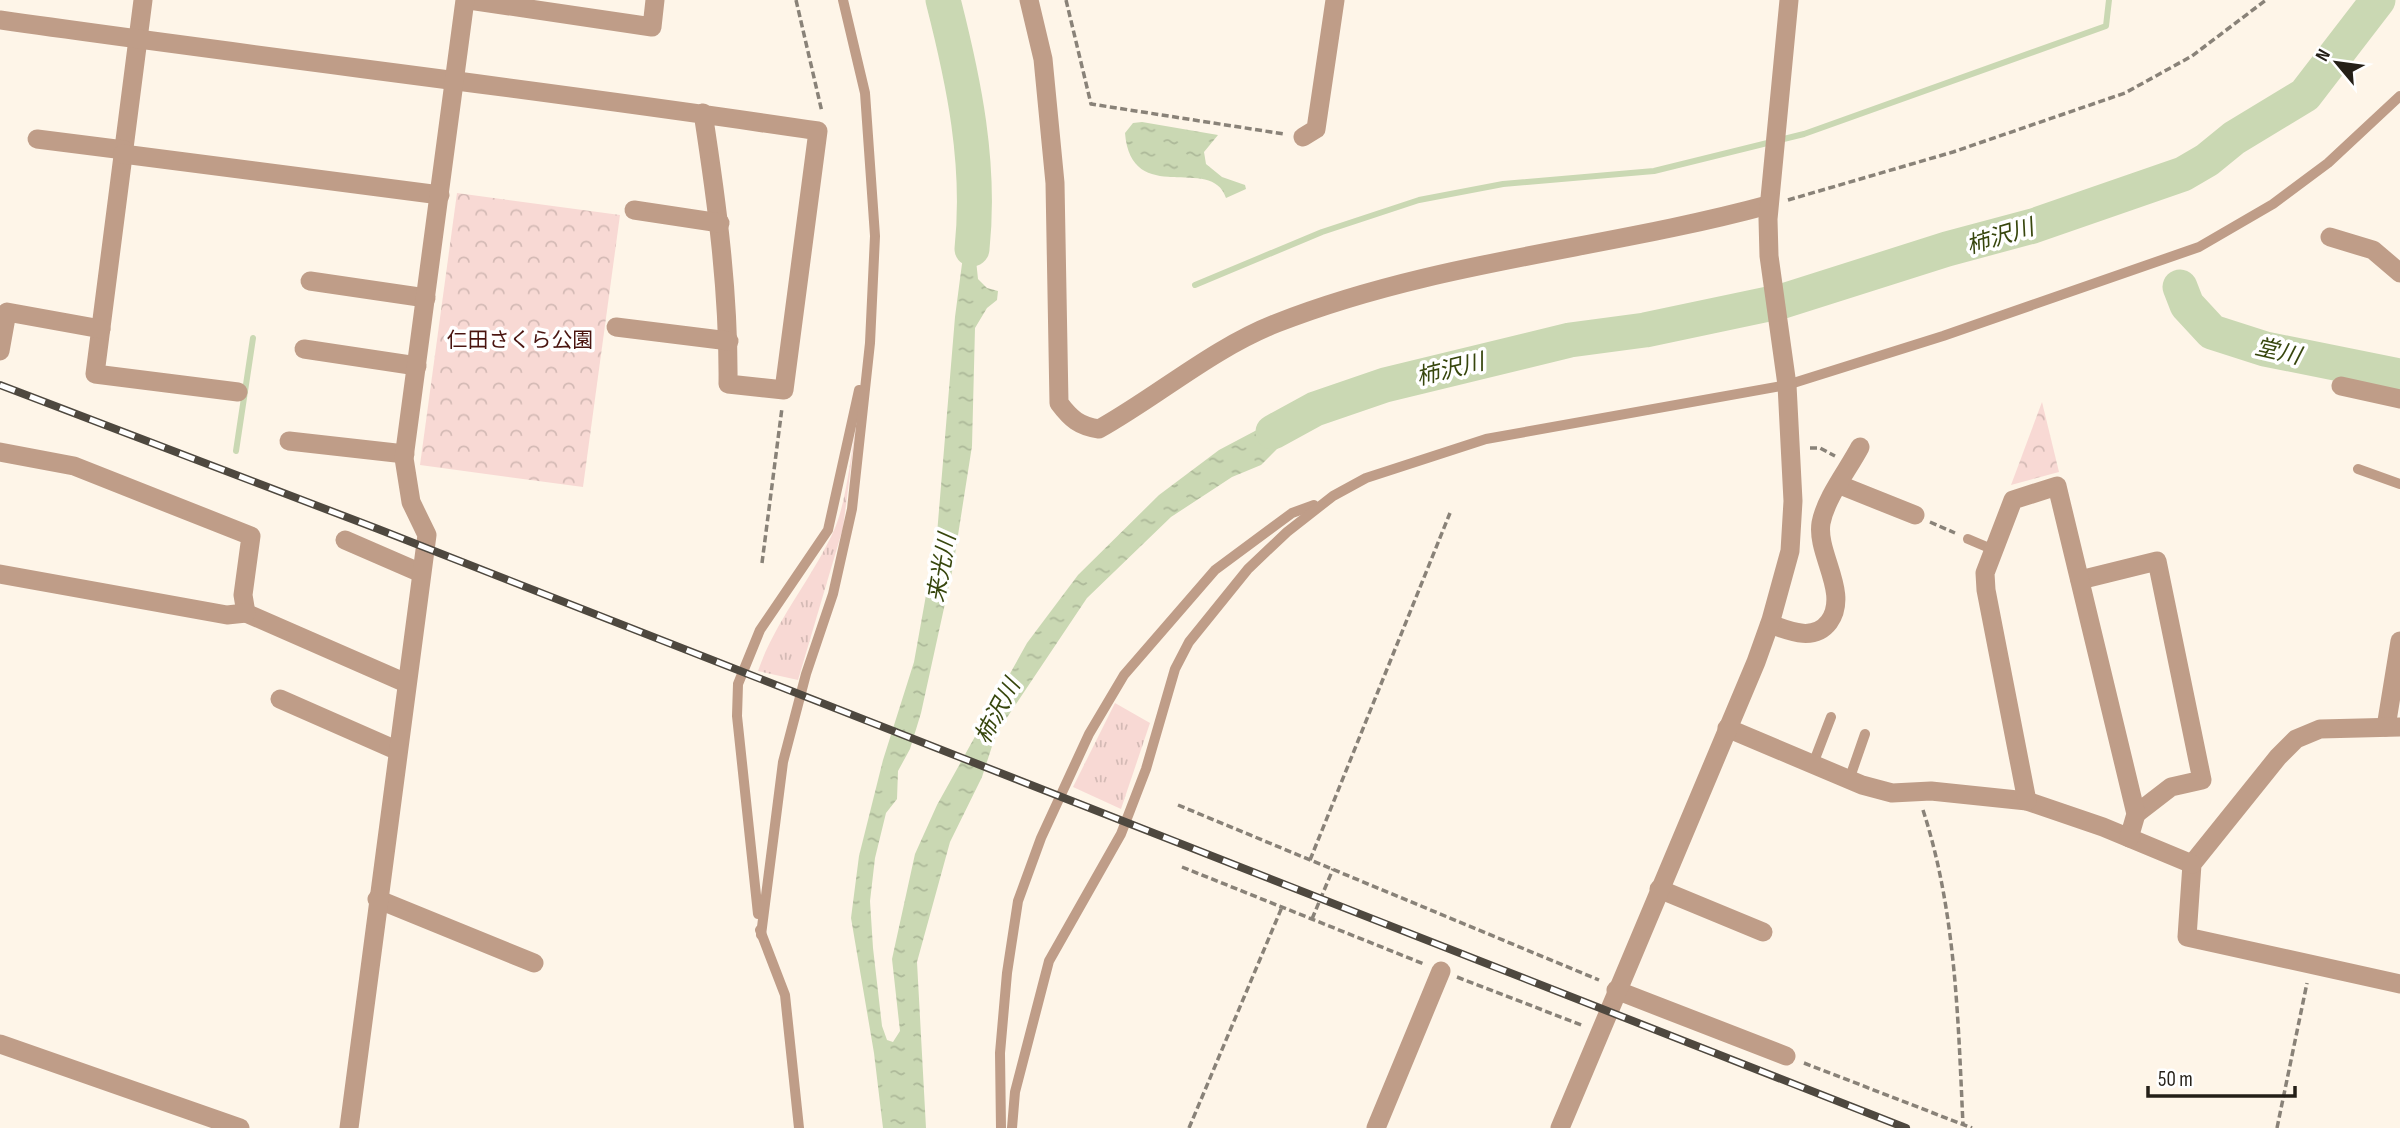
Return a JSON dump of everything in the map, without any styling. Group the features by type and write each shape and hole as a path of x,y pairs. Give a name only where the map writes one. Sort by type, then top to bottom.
{"street":[{"path":"143,0 95,374 238,392"},
{"path":"349,1128 396,750 427,535 411,502 405,454 467,0 575,8 652,27 656,0"},
{"path":"1029,0 1043,59 1055,183 1059,403 1069,417 1082,426 1099,429 1212,358 1274,324 1334,302 1489,263 1768,212"},
{"path":"1303,137 1316,129 1335,0"},
{"path":"1560,1128 1770,624 1790,551 1793,501 1786,379 1769,256 1768,212 1789,0"},
{"path":"0,20 138,40 456,79 703,113 818,131 784,390 728,384 729,341 720,223 703,113"},
{"path":"37,139 440,195"},
{"path":"634,210 720,223"},
{"path":"2330,237 2373,250 2400,273"},
{"path":"310,281 426,298"},
{"path":"0,351 7,312 101,329"},
{"path":"616,327 729,341"},
{"path":"304,349 417,366"},
{"path":"2341,386 2400,399"},
{"path":"289,441 405,454"},
{"path":"1770,624 1794,633 1811,634 1824,629 1833,617 1836,600 1821,525 1860,447"},
{"path":"0,452 74,466 251,536 243,595 246,613"},
{"path":"1840,485 1915,515"},
{"path":"2027,801 1985,573 2013,500 2057,486 2136,814 2129,838"},
{"path":"345,540 421,573"},
{"path":"2080,580 2157,561 2202,780 2171,787 2136,814"},
{"path":"0,574 227,615 246,613 406,683"},
{"path":"2400,641 2393,727 2320,729 2296,739 2278,757 2192,864 2187,937 2400,984"},
{"path":"280,699 396,750"},
{"path":"1727,728 1849,780 1892,793 1917,792 2027,801 2192,864"},
{"path":"1659,889 1763,932"},
{"path":"377,899 534,963"},
{"path":"1376,1128 1441,971"},
{"path":"1616,990 1786,1056"},
{"path":"0,1044 240,1128"}],"lane":[{"path":"761,936 783,762 806,674 833,594 852,509 870,343 875,236 865,93 843,0"},
{"path":"1001,1128 1000,1053 1018,901 1041,838 1089,734 1124,675 1215,570 1292,513 1330,498 1366,478 1486,439 1786,379 1943,336 2199,247 2273,204 2328,163 2400,96"},
{"path":"800,1128 785,995 761,936 737,716 738,684 760,630 828,530 870,343"},
{"path":"2358,469 2400,484"},
{"path":"1012,1128 1015,1092 1049,961 1121,834 1146,769 1175,669 1189,642 1248,569 1330,498"},
{"path":"1968,539 1994,550"},
{"path":"1813,764 1831,718"},
{"path":"1849,780 1866,734"}],"path":[{"path":"796,0 822,113 818,131"},
{"path":"1066,0 1091,104 1303,137"},
{"path":"1768,212 2125,93 2192,56 2266,0"},
{"path":"762,563 784,390"},
{"path":"1310,860 1450,513"},
{"path":"1915,515 1968,539"},
{"path":"1917,792 1937,853 1949,921 1964,1125"},
{"path":"1178,805 1589,975 1616,990"},
{"path":"1182,867 1599,1032"},
{"path":"1312,919 1333,869"},
{"path":"1189,1128 1282,907"},
{"path":"2277,1128 2311,965"},
{"path":"1786,1056 1972,1128"}],"green space":[{"name":"仁田さくら公園","path":"457,193 620,215 583,487 420,465"},
{"path":"2042,402 2059,472 2011,485"},
{"path":"856,427 843,528 798,680 758,671 784,616 835,528 845,491"},
{"path":"1115,703 1150,723 1121,809 1073,787"}],"water":[{"path":"1142,122 1218,135 1204,152 1206,164 1222,177 1245,185 1246,189 1226,198 1218,185 1205,180 1156,175 1141,169 1130,156 1125,133 1133,123"},
{"path":"983,202 976,260 978,279 987,288 998,291 997,300 987,308 975,328 972,446 953,567 921,713 910,749 898,771 897,799 886,813 875,858 870,901 882,1026 887,1040 893,1042 900,1031 892,959 915,854 937,805 1027,643 1078,575 1159,495 1219,450 1312,401 1319,418 1286,440 1261,465 1232,477 1171,517 1087,598 996,734 982,777 950,842 917,962 926,1128 883,1128 874,1053 851,918 859,856 883,760 914,662 937,534 955,317 970,203"}],"waterway":[{"name":"来光川","path":"943,0 969,123 974,186 972,249"},
{"path":"1195,285 1322,232 1419,200 1503,184 1654,171 1804,134 2106,26 2109,0"},
{"name":"柿沢川","path":"1273,432 1315,409 1385,385 1570,340 1645,330 1783,301 1947,249 2033,226 2183,174 2207,160 2234,138 2305,95 2378,0"},
{"name":"堂川","path":"2180,287 2187,305 2212,332 2265,349 2400,376"},
{"path":"236,451 253,338"}],"railway":[{"path":"0,385 378,529 1906,1128"}]}
